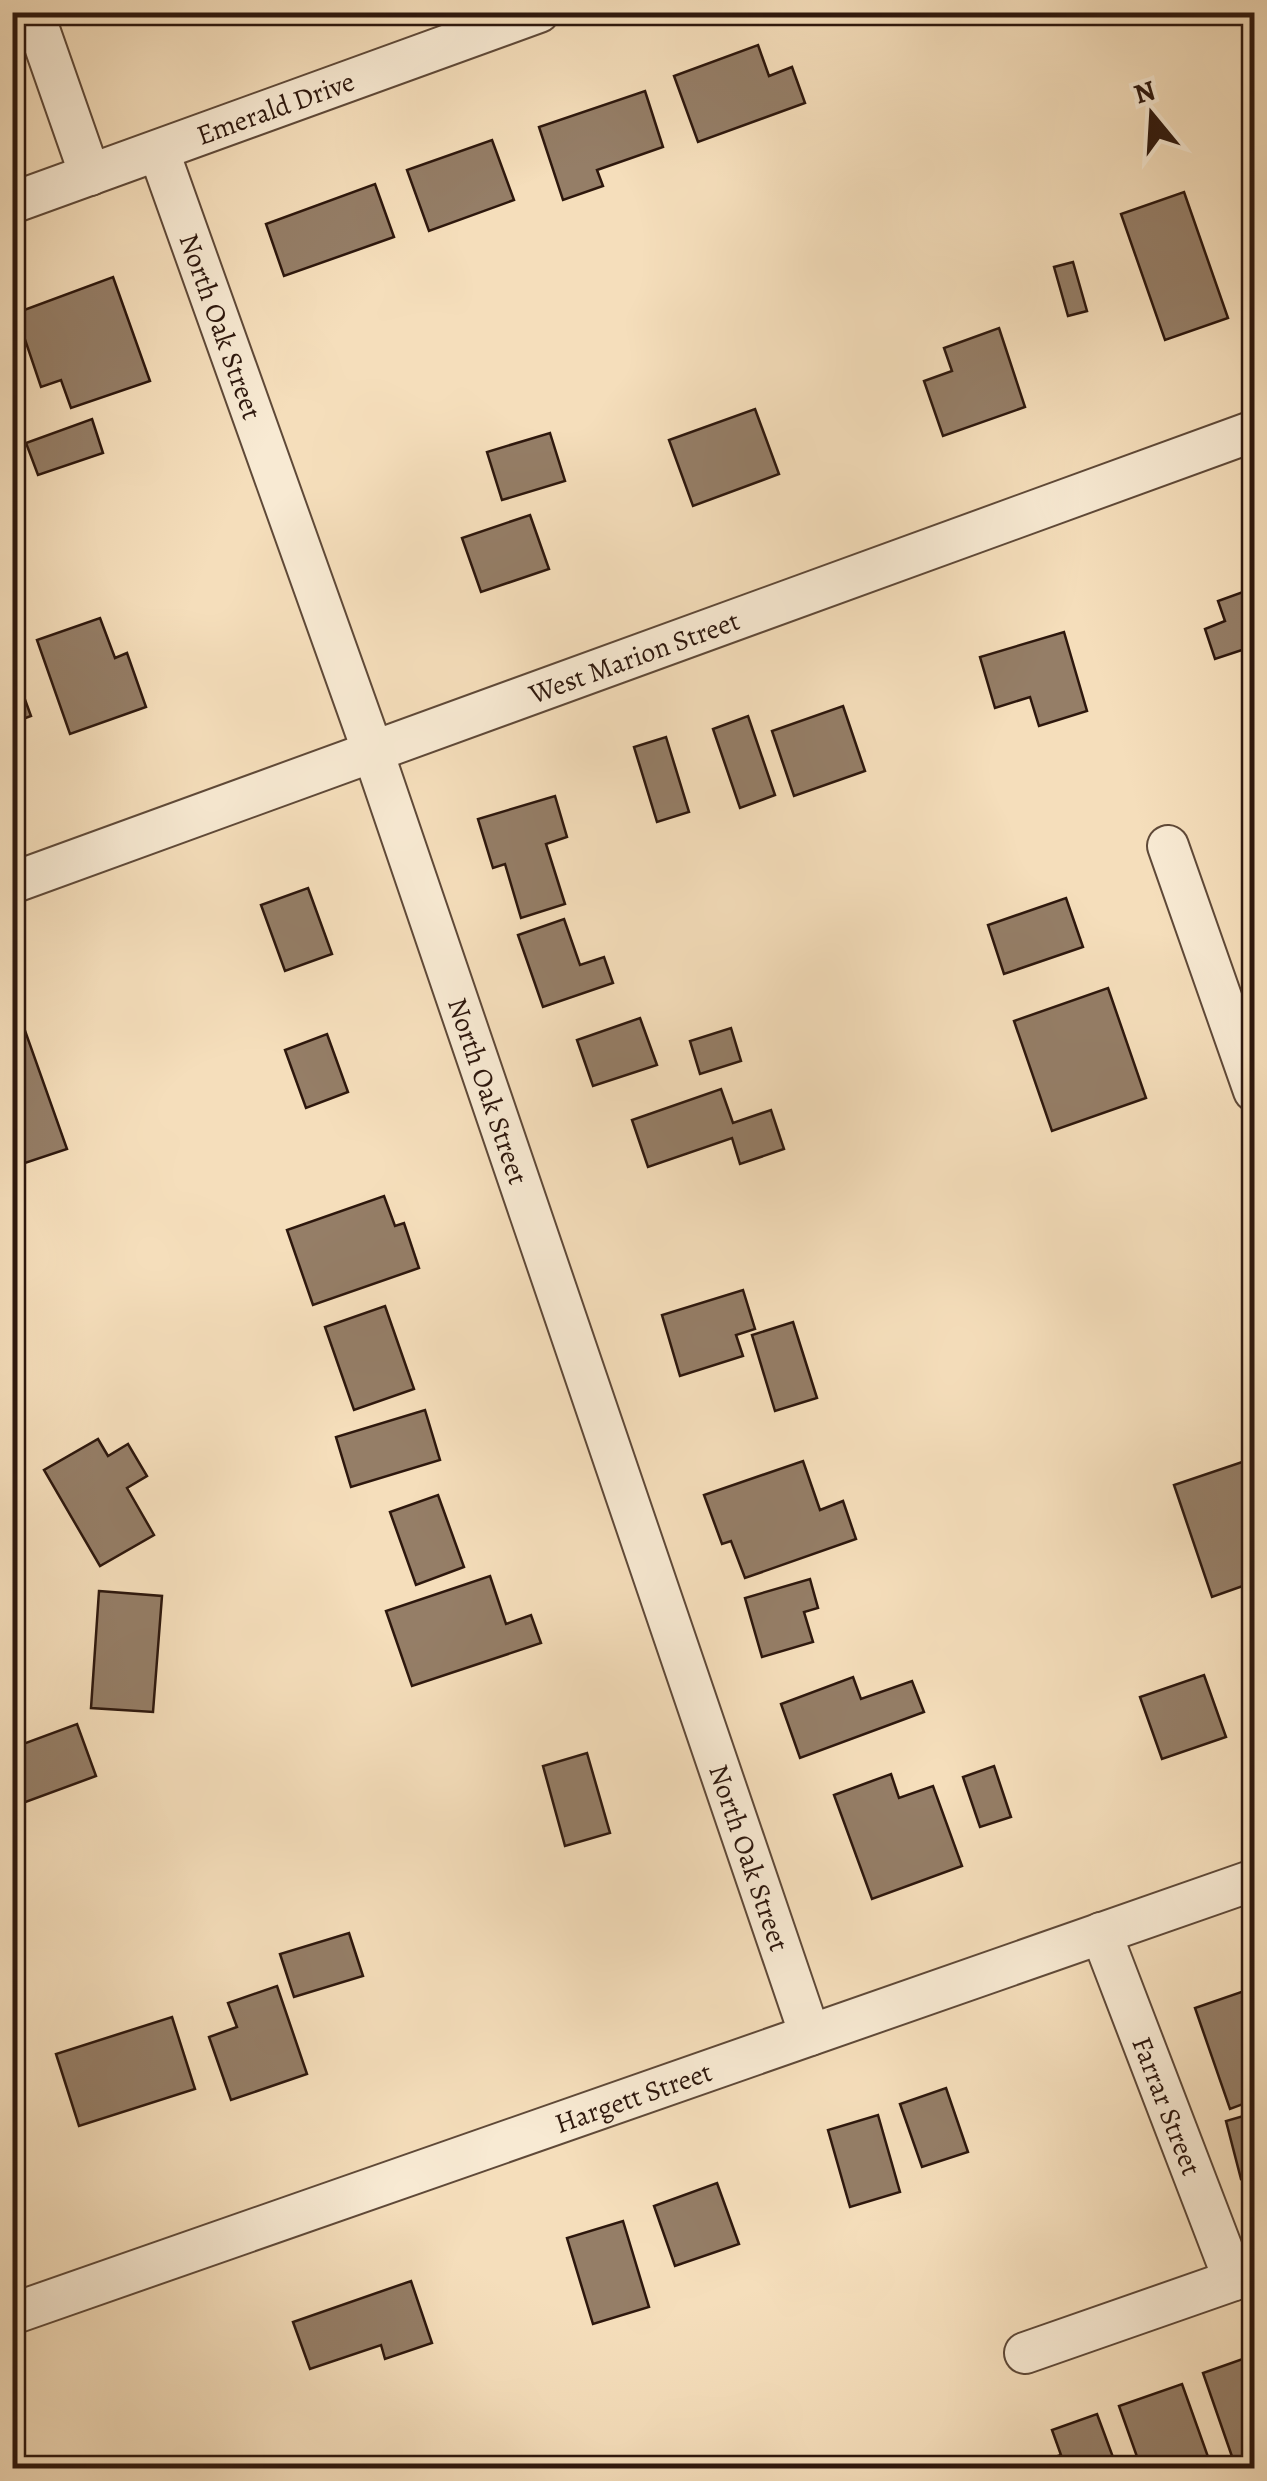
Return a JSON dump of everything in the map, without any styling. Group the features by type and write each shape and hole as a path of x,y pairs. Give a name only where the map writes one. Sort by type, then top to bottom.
{"street":[{"path":"32,12 90,176"},
{"name":"Emerald Drive","path":"12,203 539,12"},
{"name":"North Oak Street","path":"159,152 372,752 810,2035"},
{"name":"West Marion Street","path":"12,882 1254,431"},
{"path":"1168,846 1254,1092"},
{"name":"Hargett Street","path":"12,2314 1254,1880"},
{"name":"Farrar Street","path":"1025,2352 1244,2276 1101,1934"}],"building":[{"path":"758,45 769,76 792,67 805,103 698,142 674,76"},
{"path":"645,91 663,147 597,170 603,186 563,200 539,127"},
{"path":"492,140 514,200 429,231 407,170"},
{"path":"375,184 394,237 284,276 266,224"},
{"path":"1184,192 1228,318 1165,340 1121,214"},
{"path":"1073,262 1087,311 1068,316 1054,267"},
{"path":"113,277 150,381 71,408 61,380 41,387 16,313"},
{"path":"999,328 1025,407 943,436 924,381 952,371 944,348"},
{"path":"755,409 779,474 693,506 669,440"},
{"path":"92,419 103,453 38,475 26,443"},
{"path":"550,433 565,481 502,500 487,452"},
{"path":"530,515 549,569 481,592 462,538"},
{"path":"1254,588 1254,646 1215,659 1205,629 1225,621 1218,601"},
{"path":"100,618 115,658 127,653 146,707 70,734 37,640"},
{"path":"1064,632 1087,711 1039,726 1030,697 995,708 980,657"},
{"path":"12,664 31,716 12,723"},
{"path":"843,706 865,771 794,796 772,731"},
{"path":"748,716 775,795 740,808 713,729"},
{"path":"666,737 689,812 657,822 634,747"},
{"path":"555,796 567,837 546,844 565,904 521,918 505,864 493,868 478,819"},
{"path":"308,888 332,954 285,971 261,905"},
{"path":"1066,898 1083,947 1004,974 988,925"},
{"path":"564,919 580,965 604,957 613,983 543,1007 518,935"},
{"path":"1108,988 1146,1098 1052,1131 1014,1021"},
{"path":"12,994 67,1149 25,1163 12,1127"},
{"path":"640,1018 657,1065 593,1086 577,1040"},
{"path":"731,1028 741,1061 700,1074 690,1041"},
{"path":"327,1034 348,1092 306,1108 285,1050"},
{"path":"721,1089 733,1123 771,1110 784,1149 740,1164 732,1138 648,1167 632,1120"},
{"path":"384,1196 395,1226 404,1223 419,1268 313,1305 287,1230"},
{"path":"743,1290 755,1329 736,1335 743,1356 680,1376 662,1315"},
{"path":"385,1306 414,1389 354,1410 325,1327"},
{"path":"793,1322 817,1398 775,1411 752,1335"},
{"path":"425,1410 440,1460 351,1487 336,1437"},
{"path":"98,1439 108,1456 128,1444 147,1476 127,1488 154,1535 100,1566 44,1470"},
{"path":"1254,1458 1254,1582 1212,1597 1174,1485"},
{"path":"803,1461 820,1510 843,1501 856,1539 745,1578 731,1541 722,1544 704,1495"},
{"path":"438,1495 464,1567 416,1585 390,1512"},
{"path":"490,1576 506,1624 531,1615 541,1643 412,1686 386,1611"},
{"path":"810,1579 818,1608 804,1612 813,1642 762,1657 745,1598"},
{"path":"99,1591 162,1596 153,1712 91,1708"},
{"path":"1204,1675 1226,1737 1162,1759 1140,1697"},
{"path":"853,1677 861,1699 912,1681 924,1712 800,1758 781,1704"},
{"path":"77,1724 96,1776 12,1807 12,1748"},
{"path":"587,1753 610,1833 565,1846 543,1766"},
{"path":"994,1766 1011,1817 980,1827 963,1777"},
{"path":"891,1774 899,1798 933,1786 962,1866 872,1899 834,1795"},
{"path":"349,1933 363,1976 294,1997 280,1954"},
{"path":"277,1986 307,2074 231,2100 209,2037 237,2027 228,2003"},
{"path":"1247,1990 1254,2011 1254,2100 1230,2109 1195,2008"},
{"path":"172,2017 195,2089 79,2126 56,2054"},
{"path":"946,2088 968,2152 922,2167 900,2104"},
{"path":"1254,2113 1254,2176 1241,2179 1226,2121"},
{"path":"878,2115 900,2192 850,2207 828,2130"},
{"path":"717,2183 739,2244 675,2266 654,2206"},
{"path":"623,2221 649,2307 593,2324 567,2238"},
{"path":"411,2281 432,2343 385,2359 381,2345 310,2369 293,2322"},
{"path":"1254,2355 1254,2461 1236,2468 1203,2373"},
{"path":"1182,2384 1212,2468 1141,2468 1119,2406"},
{"path":"1097,2414 1117,2468 1022,2468 1061,2455 1052,2430"}]}
